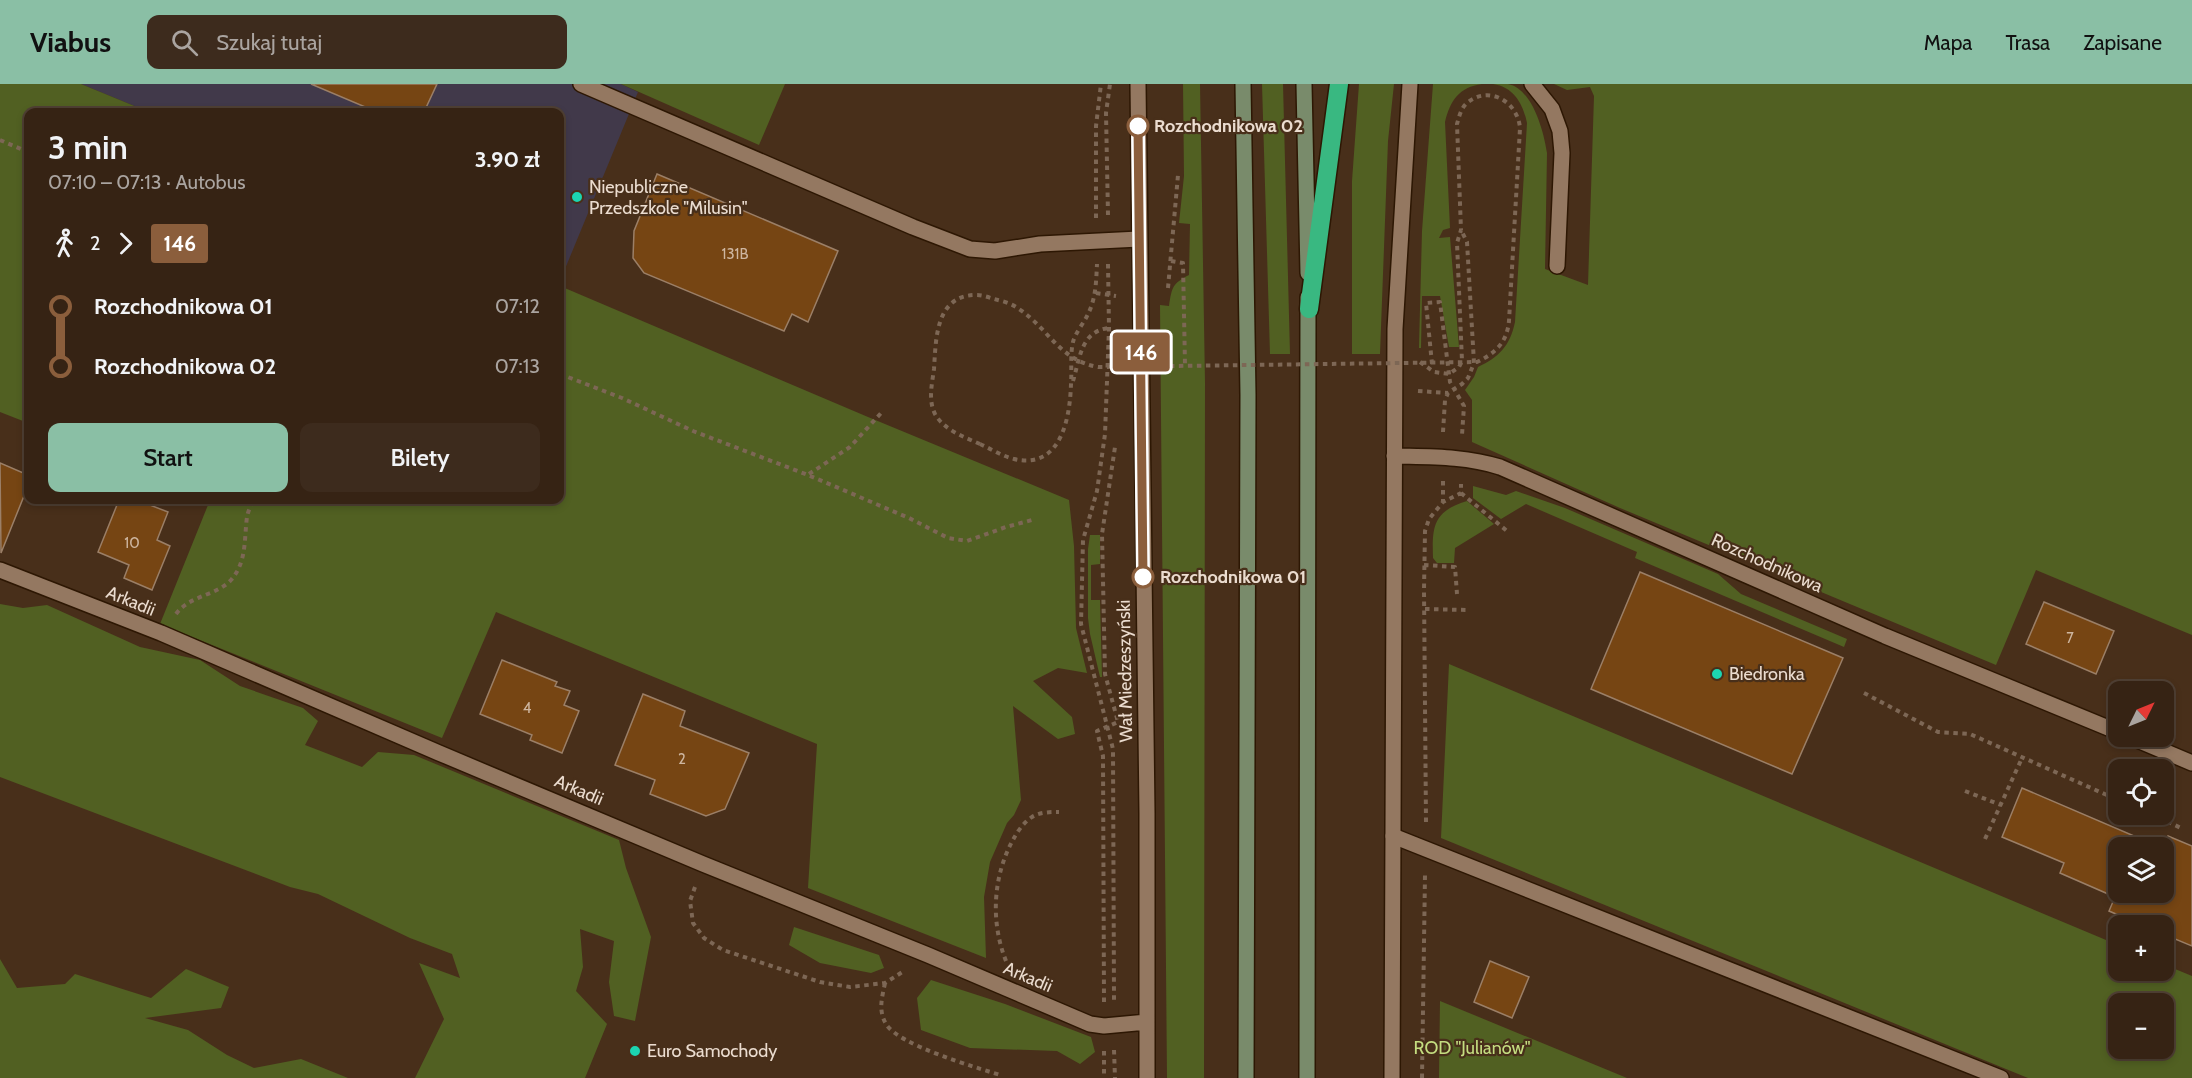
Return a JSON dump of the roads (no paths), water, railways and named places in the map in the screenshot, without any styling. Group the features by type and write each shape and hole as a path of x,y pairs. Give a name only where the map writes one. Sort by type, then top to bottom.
{"highway":[{"path":"1309,309 1339,84"}],"main road":[{"path":"1243,84 1248,395 1245,1078"},
{"path":"1304,84 1309,309 1307,1078"}],"street":[{"path":"581,84 913,227 970,249 995,251 1040,244 1139,239"},
{"name":"Wał Miedzeszyński","path":"1138,84 1148,1078"},
{"path":"1392,1078 1395,328 1410,84"},
{"path":"1532,84 1552,109 1560,131 1562,151 1557,266"},
{"name":"Rozchodnikowa","path":"1395,456 1481,461 1500,467 1885,636 2108,728"},
{"name":"Arkadii","path":"0,570 161,633 703,864 928,955 1090,1024 1109,1026 1147,1022"},
{"path":"2154,747 2192,763"},
{"path":"1393,836 2001,1078"}],"place":[{"name":"Rozchodnikowa 02","path":"1138,126"},
{"name":"Niepubliczne Przedszkole \"Milusin\"","path":"577,197"},
{"name":"Rozchodnikowa 01","path":"1143,577"},
{"name":"Biedronka","path":"1717,674"},
{"name":"Euro Samochody","path":"635,1051"}],"park label":[{"name":"ROD \"Julianów\"","path":"1472,1048"}]}
